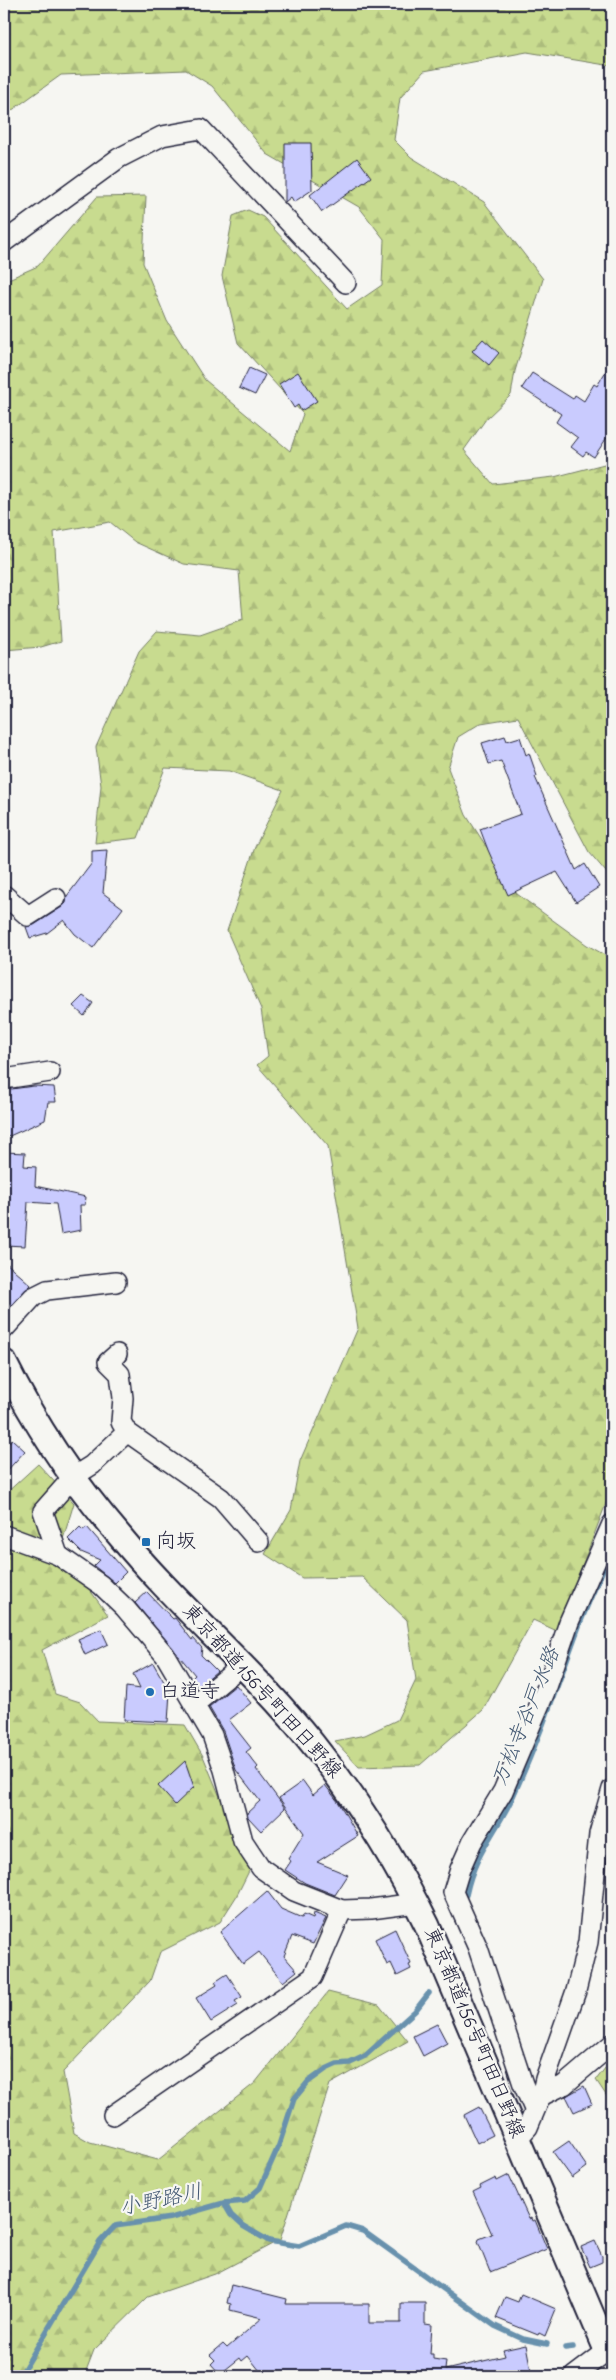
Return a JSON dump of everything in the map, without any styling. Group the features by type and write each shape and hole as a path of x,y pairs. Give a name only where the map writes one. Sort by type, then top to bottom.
{"main road":[{"name":"東京都道156号町田日野線","path":"4,1362 26,1405 73,1477 119,1536 311,1741 345,1785 392,1860 416,1903 609,2350"}],"street":[{"path":"4,242 119,158 162,136 201,129 346,283"},
{"path":"4,895 28,916 56,898"},
{"path":"4,1079 50,1072"},
{"path":"4,1329 33,1297 47,1290 116,1282"},
{"path":"117,1354 108,1362 120,1374 121,1422 128,1432 221,1498 259,1542"},
{"path":"58,1555 43,1511 73,1477 92,1465 128,1432"},
{"path":"538,2103 523,2084 478,1948 453,1892 460,1869 472,1842 503,1792 547,1687 569,1622 612,1524"},
{"path":"4,1535 58,1555 100,1586 130,1614 165,1655 212,1735 224,1770 243,1841 261,1868 294,1891 342,1910 371,1909 416,1903"},
{"path":"195,1704 242,1666"},
{"path":"518,2138 528,2128 538,2103 576,1991 588,1942 599,1834 612,1789"},
{"path":"113,2115 313,1977 342,1910"},
{"path":"538,2103 564,2085 612,2044"},
{"path":"574,2376 609,2350"}],"green space":[{"path":"4,4 612,4 612,66 527,52 424,71 400,98 394,140 411,157 484,202 543,279 515,371 511,395 486,419 464,450 493,484 554,477 612,462 612,879 589,852 518,717 481,723 458,737 448,768 466,815 517,894 587,945 612,959 612,1488 557,1631 533,1620 483,1710 420,1765 359,1767 335,1741 365,1735 397,1720 416,1680 407,1620 362,1577 302,1578 265,1554 291,1510 300,1461 358,1328 328,1146 257,1065 268,1056 261,1009 227,931 255,847 283,790 229,771 165,768 138,838 95,843 101,786 96,747 139,651 157,631 200,635 243,620 239,571 184,564 135,542 110,522 54,532 61,641 41,647 4,650 4,281 38,266 97,197 146,196 143,263 167,321 205,380 290,451 303,414 238,343 222,276 233,216 248,210 263,217 347,309 382,285 384,239 359,207 267,154 212,86 186,70 61,75 4,116"},
{"path":"38,1464 74,1503 60,1549 108,1615 42,1650 55,1694 80,1702 98,1721 185,1725 203,1756 250,1869 236,1897 220,1922 160,1952 150,1981 63,2072 74,2133 90,2142 158,2160 255,2083 328,1992 379,2005 408,2041 330,2084 280,2240 215,2274 148,2297 94,2350 84,2376 4,2376 4,1495"},
{"path":"612,2059 612,2104 596,2080"}],"building":[{"path":"285,143 311,143 312,190 294,202 291,197 285,202"},
{"path":"357,158 371,177 322,212 310,195"},
{"path":"483,339 499,353 489,365 472,351"},
{"path":"612,361 612,430 594,457 586,452 583,456 571,447 578,438 556,422 561,414 522,388 532,373 573,399 575,395 584,401 594,384 597,386"},
{"path":"249,368 265,375 255,395 239,388"},
{"path":"298,372 317,401 301,411 298,405 294,408 279,384"},
{"path":"505,736 507,741 520,737 526,755 529,753 537,776 535,777 576,870 585,864 599,887 576,902 557,872 508,895 488,850 480,829 521,814 501,761 489,764 482,743"},
{"path":"107,850 103,893 123,908 93,948 75,934 64,920 47,933 30,938 26,927 34,925 66,903 67,896 92,863 92,851"},
{"path":"83,996 93,1003 84,1016 73,1006"},
{"path":"34,1086 54,1087 56,1102 48,1102 45,1120 5,1138 4,1090"},
{"path":"5,1152 25,1153 24,1166 36,1167 35,1186 86,1197 85,1205 80,1205 81,1230 61,1234 56,1204 28,1202 25,1246 4,1245"},
{"path":"4,1261 31,1285 4,1312"},
{"path":"12,1439 25,1451 4,1474 4,1448"},
{"path":"80,1527 83,1530 87,1527 126,1572 115,1583 94,1566 100,1560 81,1552 68,1539"},
{"path":"147,1592 173,1619 175,1618 192,1640 193,1638 202,1648 201,1655 217,1671 198,1687 192,1678 195,1675 135,1603"},
{"path":"101,1629 108,1644 85,1655 78,1639"},
{"path":"153,1663 170,1692 168,1722 124,1720 126,1687 140,1689 133,1674"},
{"path":"236,1685 251,1703 229,1720 251,1748 246,1752 258,1767 256,1769 285,1808 261,1831 248,1817 247,1813 260,1801 236,1770 223,1731 209,1707"},
{"path":"185,1761 194,1787 175,1805 158,1786"},
{"path":"303,1781 313,1795 325,1785 339,1803 358,1836 317,1862 348,1875 335,1895 305,1883 285,1870 291,1861 288,1859 304,1833 279,1798"},
{"path":"267,1891 281,1909 302,1918 304,1914 313,1918 314,1913 326,1918 313,1944 292,1936 284,1956 297,1971 283,1982 259,1952 243,1964 220,1932"},
{"path":"395,1929 411,1964 409,1965 411,1969 397,1976 391,1963 387,1965 375,1939"},
{"path":"227,1974 242,1997 235,2001 238,2005 211,2022 196,1998 217,1985 215,1982"},
{"path":"437,2024 447,2043 423,2056 413,2036"},
{"path":"584,2086 592,2104 574,2112 566,2096"},
{"path":"479,2107 493,2135 477,2143 464,2115"},
{"path":"569,2141 587,2167 572,2178 553,2152"},
{"path":"509,2175 529,2219 535,2220 547,2249 490,2272 478,2242 479,2239 492,2234 473,2192 496,2178 497,2181"},
{"path":"595,2241 602,2256 602,2262 590,2267 581,2247"},
{"path":"231,2285 287,2299 286,2304 369,2304 369,2323 401,2323 401,2303 425,2303 425,2324 432,2325 430,2354 433,2354 433,2359 446,2361 445,2370 505,2356 503,2350 526,2345 532,2376 393,2376 343,2371 340,2376 264,2376 248,2356 242,2361 240,2358 220,2374 211,2364 215,2360 210,2355 223,2344 227,2348 262,2318 230,2310 231,2304 227,2303"},
{"path":"521,2294 556,2309 545,2336 496,2318 505,2297 518,2302"}],"waterway":[{"name":"万松寺谷戸水路","path":"466,1895 480,1855 506,1809 531,1754 583,1616 612,1549"},
{"name":"万松寺谷戸水路","path":"224,2203 245,2201 260,2188 279,2145 294,2099 308,2082 326,2069 337,2064 350,2063 365,2056 415,2011 429,1993"},
{"name":"小野路川","path":"20,2376 100,2242 115,2226 171,2218 224,2203 231,2215 243,2226 269,2241 299,2246 346,2226 363,2231 495,2326 523,2339 547,2344"},
{"name":"小野路川","path":"565,2348 573,2347"}],"place":[{"name":"向坂","path":"146,1542"},
{"name":"白道寺","path":"150,1692"}]}
